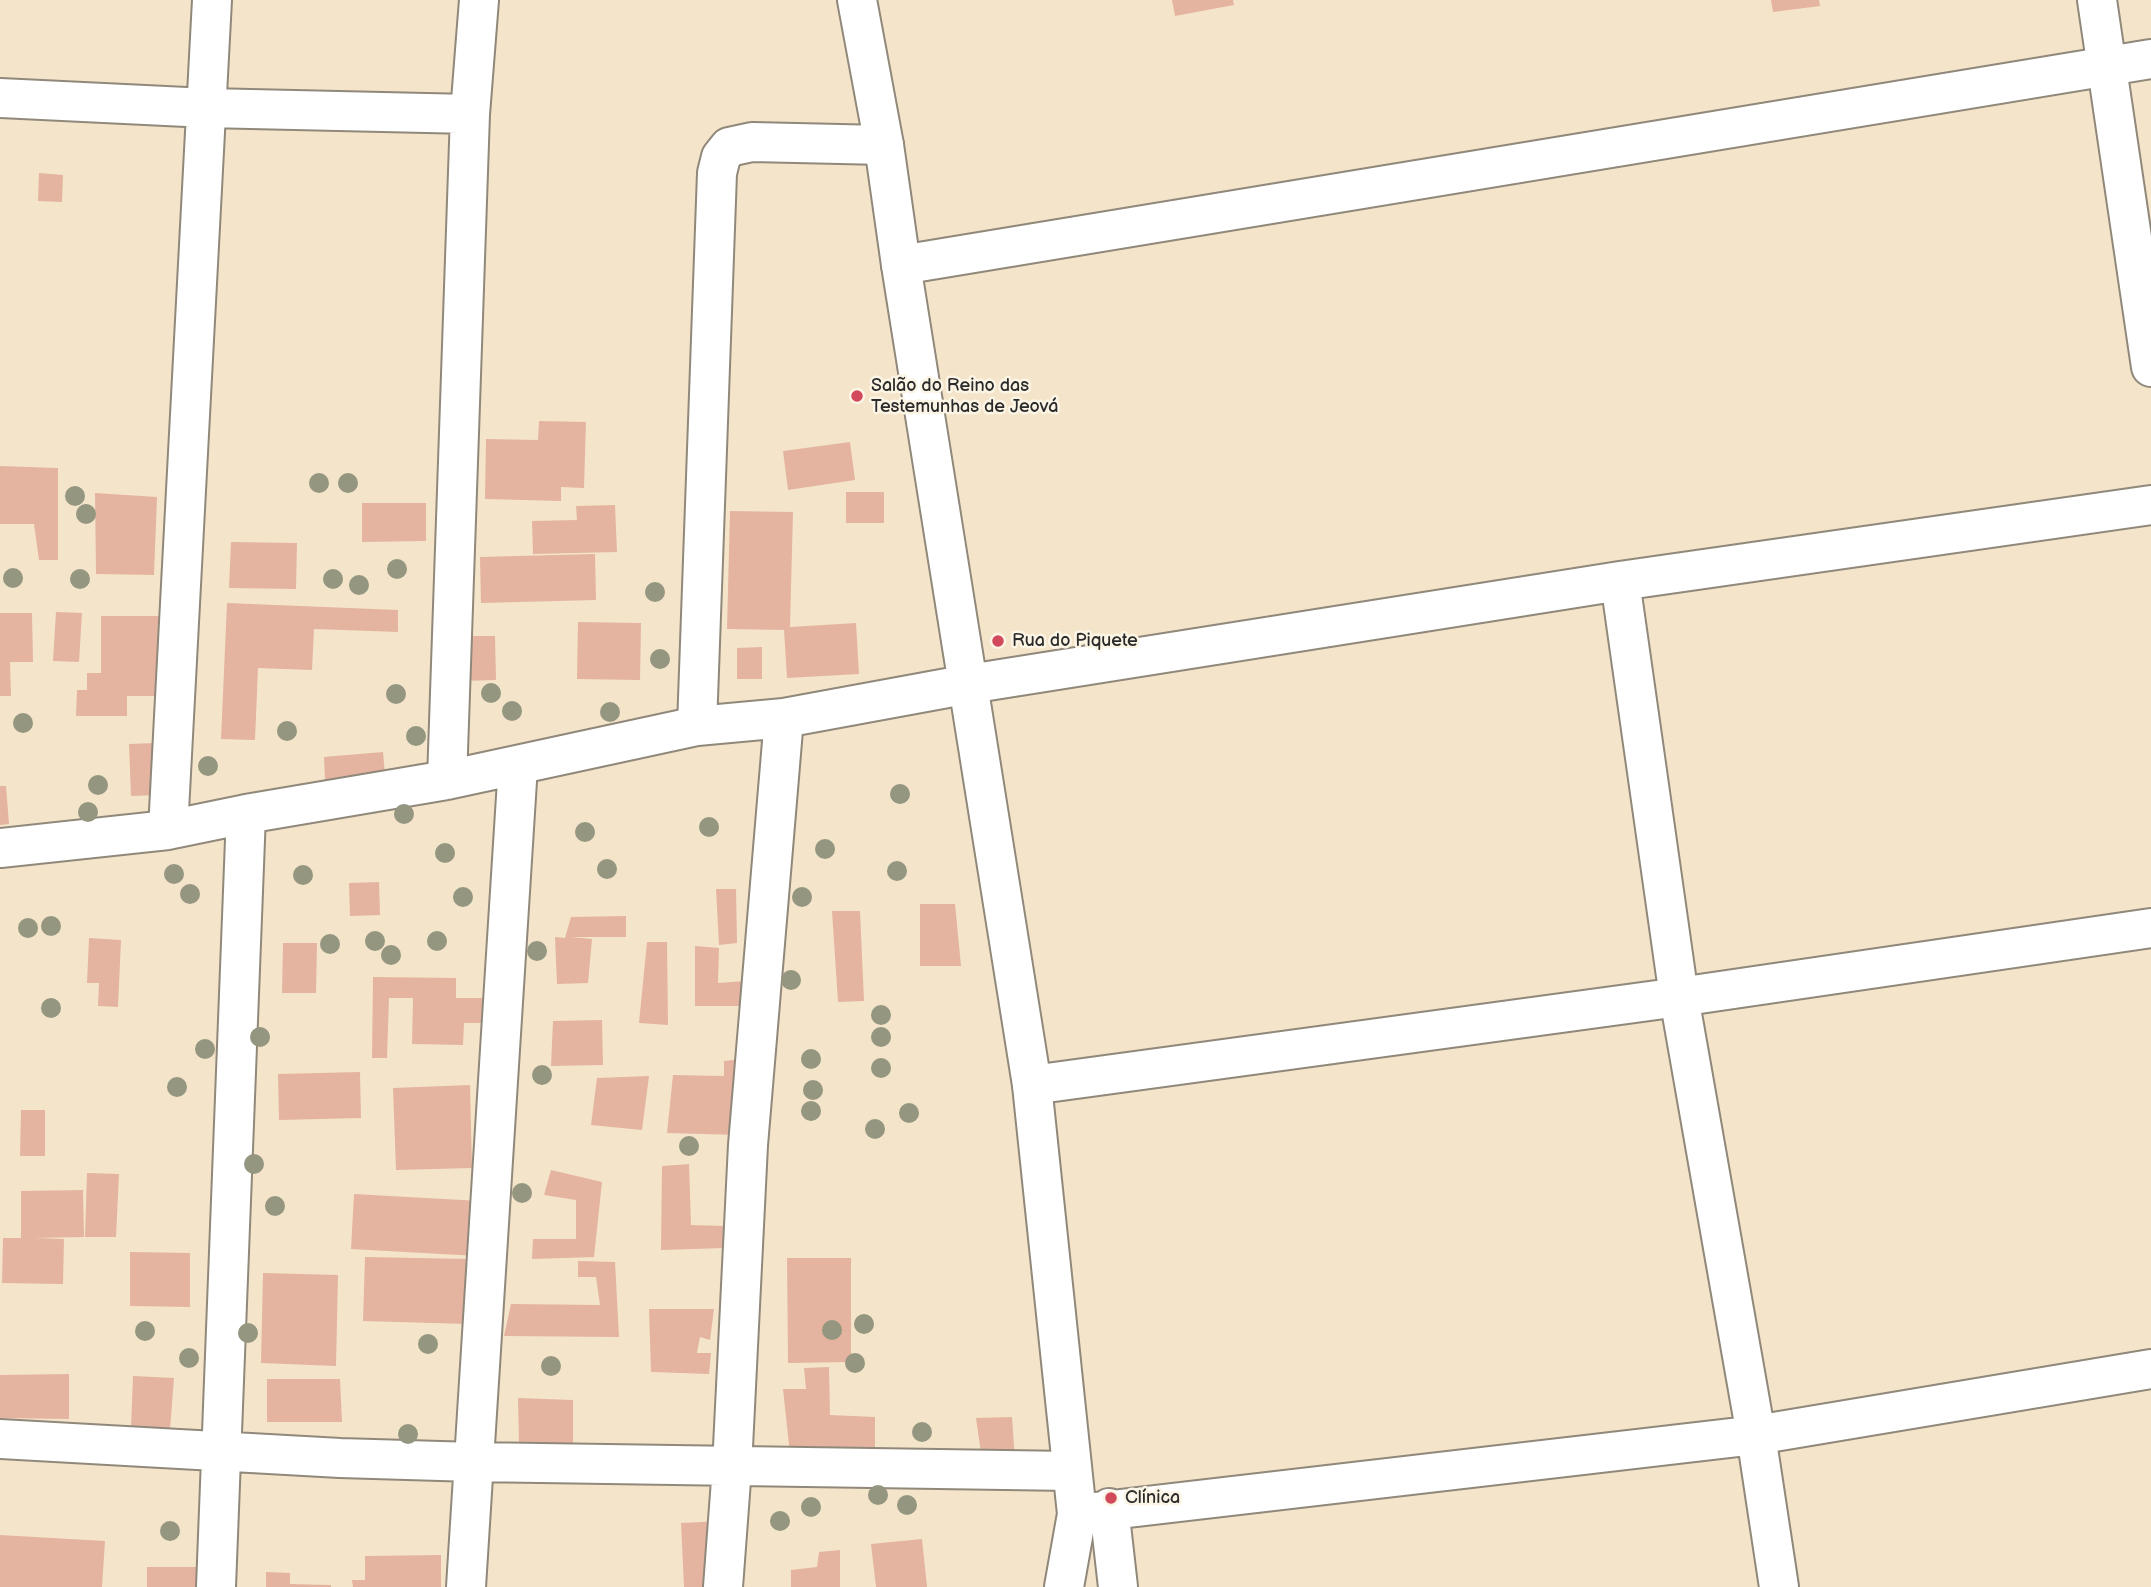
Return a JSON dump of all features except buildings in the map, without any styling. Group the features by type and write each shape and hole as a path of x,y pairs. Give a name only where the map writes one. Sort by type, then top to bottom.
{"street":[{"path":"168,830 212,0"},
{"path":"447,780 470,114 479,0"},
{"path":"857,0 884,145 1032,1086 1071,1471 1093,1511 1118,1587"},
{"path":"2097,0 2151,367"},
{"path":"901,265 2151,59"},
{"path":"0,98 206,108 470,114"},
{"path":"697,726 716,193 717,173 722,156 729,148 751,142 884,145"},
{"path":"0,848 168,830 447,780 697,726 784,718 969,684 1620,581 2151,505"},
{"path":"1620,581 1679,997 1756,1435 1779,1587"},
{"path":"723,1587 732,1467 748,1145 784,718"},
{"path":"466,1587 517,765"},
{"path":"216,1587 246,814"},
{"path":"1032,1086 1679,997 2151,928"},
{"path":"1093,1511 1756,1435 2151,1369"},
{"path":"0,1439 340,1458 1071,1471"},
{"path":"1064,1587 1093,1511"}],"place":[{"name":"Salão do Reino das Testemunhas de Jeová","path":"857,396"},
{"name":"Rua do Piquete","path":"998,641"},
{"name":"Clínica","path":"1111,1498"}]}
